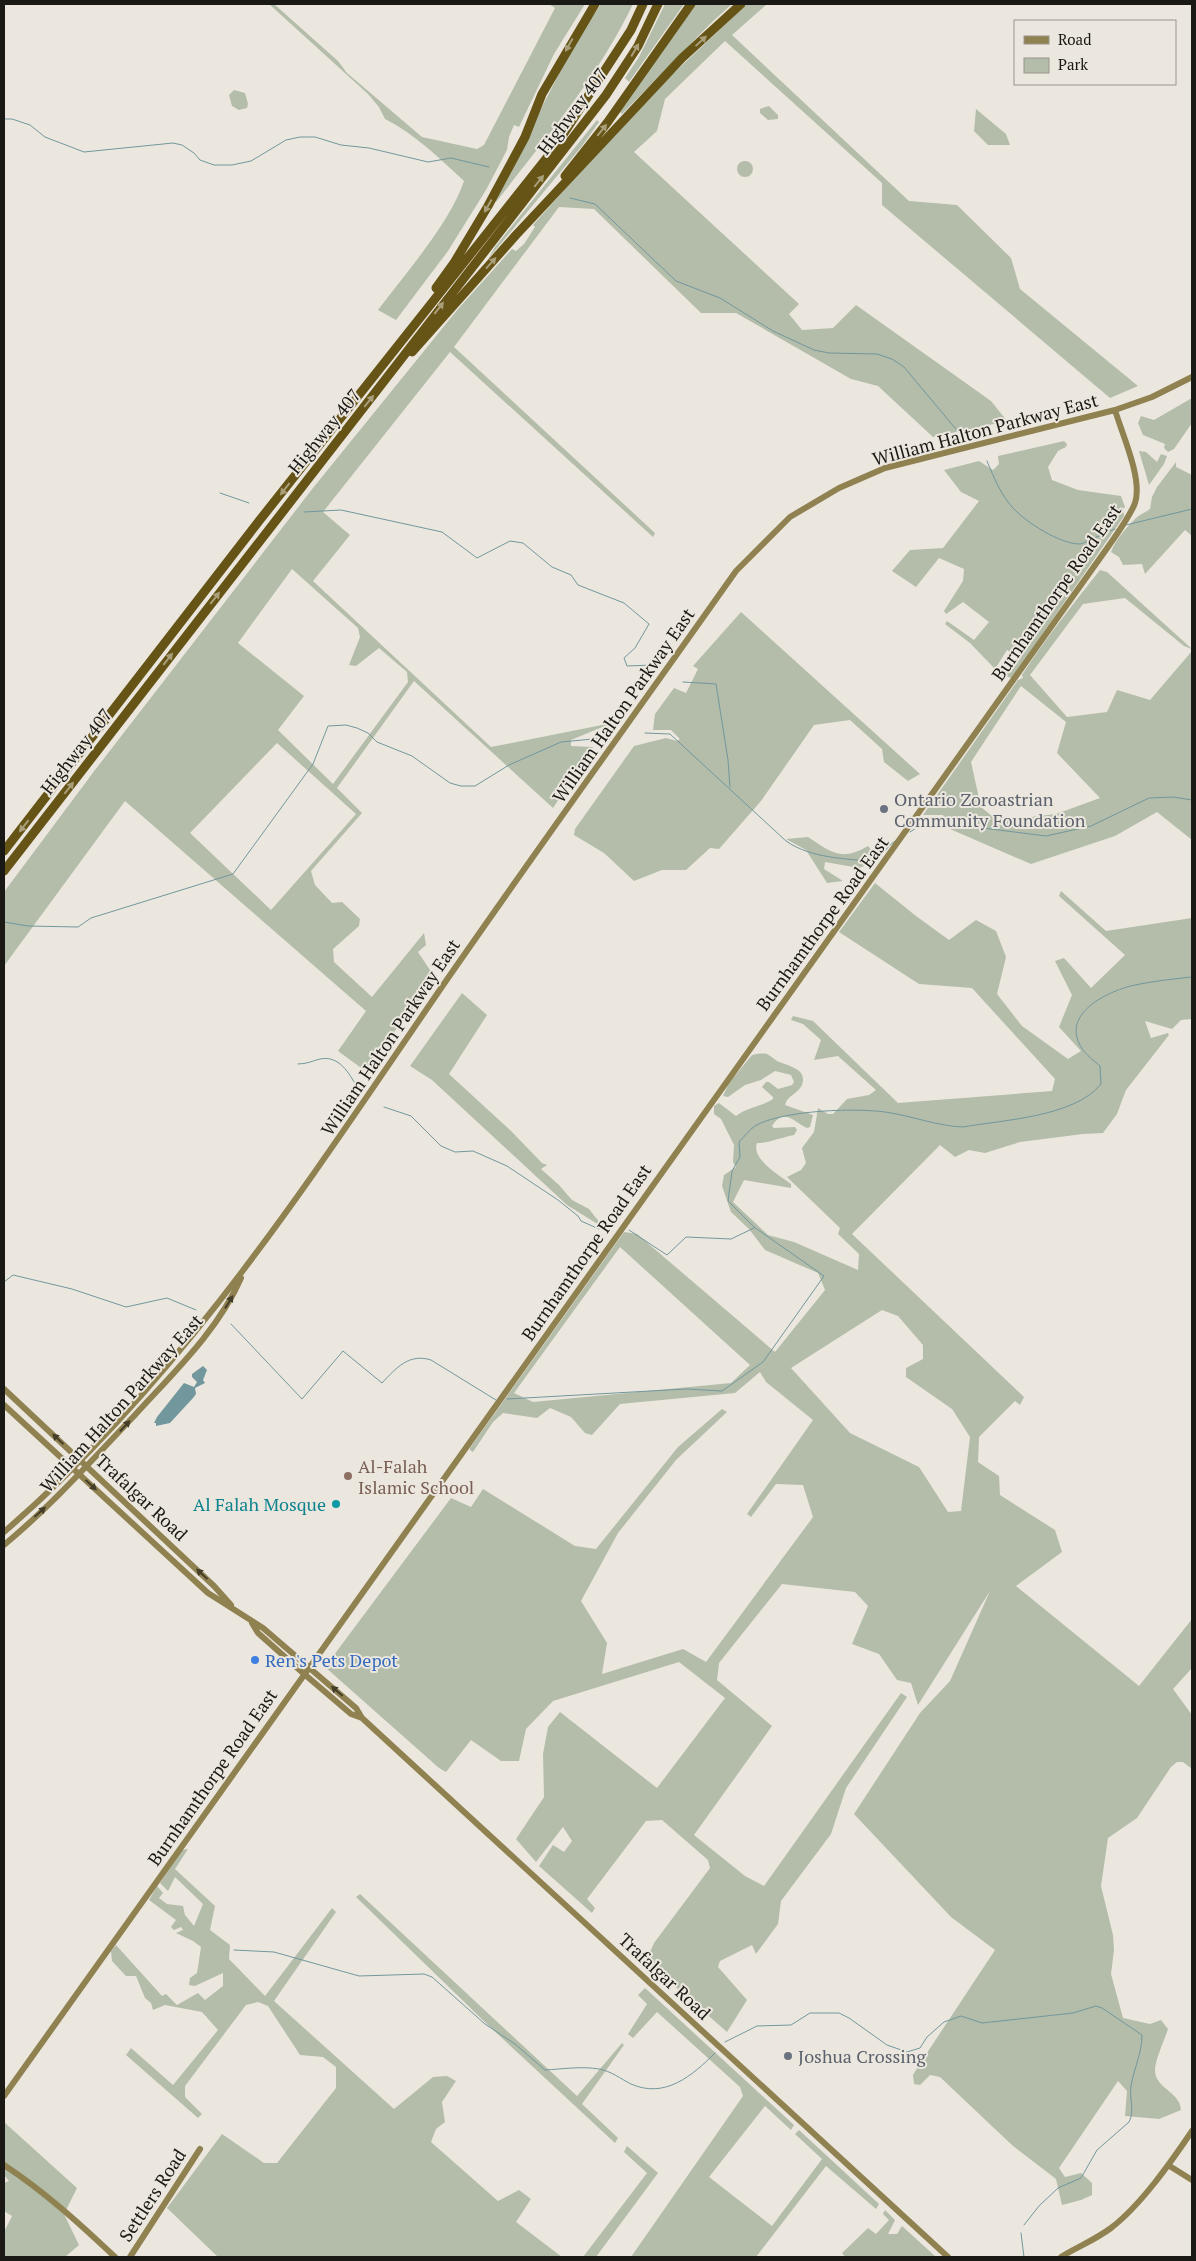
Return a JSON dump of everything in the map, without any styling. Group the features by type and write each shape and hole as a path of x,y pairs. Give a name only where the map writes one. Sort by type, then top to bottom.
{"highway":[{"path":"380,368 454,263 483,214 525,137 542,94 595,4"},
{"name":"Highway 407","path":"4,851 253,528 553,150 630,30 643,4"},
{"name":"Highway 407","path":"4,871 312,471 389,376 420,332 606,95 638,46 658,4"},
{"path":"527,223 607,123 691,4"},
{"path":"389,376 527,223 682,58 741,4"},
{"path":"4,879 39,826"}],"main road":[{"name":"William Halton Parkway East","path":"4,1532 80,1460 158,1375 245,1270 302,1192 448,978 736,571 790,518 839,488 876,472 1114,410 1152,397 1192,377"},
{"name":"Burnhamthorpe Road East","path":"4,2096 1098,561 1135,504 1138,490 1133,468 1114,410"},
{"name":"William Halton Parkway East","path":"4,1545 87,1466 159,1389 231,1302 245,1270"},
{"name":"Trafalgar Road","path":"4,1389 214,1586 235,1610"},
{"name":"Trafalgar Road","path":"4,1405 208,1593 263,1628 356,1708 362,1718 948,2257"},
{"name":"Trafalgar Road","path":"252,1622 258,1633 351,1714 362,1718"},
{"path":"1061,2257 1112,2227 1127,2213 1168,2165 1192,2131"},
{"name":"Settlers Road","path":"130,2257 200,2149"},
{"path":"4,2165 33,2184 115,2257"},
{"path":"1168,2165 1192,2180"}],"green space":[{"path":"269,4 274,4 338,61 347,73 422,137 477,149 484,145 555,8 549,4 585,4 554,54 519,127 514,125 509,137 507,150 486,190 448,251 396,320 378,310 438,231 464,181 417,139 385,119 379,107 368,94"},
{"path":"601,4 633,4 604,57 570,107 496,202 495,198 578,37"},
{"path":"665,4 684,4 629,82 625,78 639,57"},
{"path":"696,4 732,4 622,114 619,111"},
{"path":"747,4 767,4 732,35 909,201 957,205 1011,258 1020,289 1138,386 1110,398 882,205 882,183 725,41 665,99 657,131 634,152 799,304 789,314 802,330 833,328 856,305 991,401 1007,421 933,437 878,386 851,379 736,313 701,313 594,209 559,207 454,347 655,533 653,537 450,352 323,512 350,535 313,581 491,747 612,723 571,740 571,746 593,747 553,808 414,681 337,788 362,813 311,871 315,885 332,903 342,902 360,919 359,926 333,949 334,962 372,997 424,933 426,945 418,952 436,979 364,1070 338,1051 366,1011 125,801 4,966 4,892 95,770 313,488 458,309 512,249 516,251 524,244 535,227 533,225 642,103","holes":["292,569 358,628 360,637 349,665 356,666 379,648 407,672 408,682 333,784 278,730 304,696 238,643","277,743 356,814 271,910 190,833"]},
{"path":"234,90 245,93 248,104 247,108 239,110 232,106 229,95"},
{"path":"769,106 778,115 778,119 768,120 760,113 760,109"},
{"path":"976,109 1006,134 1010,145 988,145 974,131"},
{"path":"597,120 599,122 582,146 488,259 495,247"},
{"path":"745,161 751,163 753,169 751,175 745,177 739,175 737,169 739,163"},
{"path":"1192,398 1192,423 1174,449 1168,452 1164,448 1165,444 1143,435 1138,423 1141,416 1154,420"},
{"path":"1064,441 1067,444 1066,447 1058,451 1048,467 1052,480 1078,490 1121,496 1125,507 1123,509 1124,516 1012,678 1000,675 1000,669 1012,665 1019,657 1007,650 995,669 970,643 945,624 947,621 974,640 989,622 963,602 946,614 944,611 963,581 964,569 939,558 916,587 892,571 910,550 943,548 979,501 961,492 944,470 979,461 993,470 999,464 998,456"},
{"path":"1139,451 1146,452 1157,462 1161,454 1167,456 1164,464 1149,485"},
{"path":"1176,462 1176,467 1192,475 1192,536 1185,530 1145,574 1142,564 1123,565 1119,557 1111,552 1118,538 1129,525 1150,509 1152,497 1157,487"},
{"path":"1100,570 1107,572 1192,649 1184,646 1125,598 1083,604 1030,675 1067,717 1107,712 1117,690 1150,700 1192,651 1192,840 1157,812 1115,836 1031,864 950,829 943,815 923,815 1018,680 1023,678 1022,675 1060,621","holes":["1021,686 1066,722 1057,753 1100,798 1056,814 998,821 981,807 971,762"]},
{"path":"741,612 920,774 908,781 884,762 882,749 850,720 814,725 761,801 719,849 710,848 686,870 662,870 634,881 604,853 574,835 575,829 634,746 666,738 677,741 680,739 671,730 653,730 655,714 674,688 686,693 698,669 693,666"},
{"path":"808,837 836,853 850,853 868,846 879,860 859,868 825,862 824,869 843,881 827,883 806,850 786,839"},
{"path":"875,883 949,940 976,920 996,931 1006,957 997,994 1022,1026 1068,1059 1081,1051 1059,1027 1072,995 1055,961 1064,958 1091,988 1125,955 1059,896 1061,891 1106,931 1192,918 1192,1019 1181,1020 1172,1029 1145,1021 1151,1038 1168,1033 1169,1035 1126,1090 1117,1114 1103,1133 1020,1142 985,1153 969,1150 955,1157 940,1145 852,1234 1024,1397 1020,1405 1015,1401 979,1437 978,1462 999,1476 1000,1495 1055,1530 1062,1552 1016,1586 1139,1686 1192,1619 1192,1668 1173,1689 1192,1715 1192,1769 1183,1762 1177,1762 1171,1767 1137,1818 1108,1838 1101,1886 1113,1935 1114,1950 1111,1974 1123,2018 1150,2024 1161,2020 1168,2029 1158,2055 1155,2070 1159,2082 1177,2098 1181,2110 1159,2119 1125,2116 1127,2091 1118,2081 1059,2168 1065,2177 1081,2173 1092,2183 1092,2195 1062,2205 1056,2179 1013,2146 940,2077 930,2075 920,2085 914,2084 913,2075 995,1950 951,1917 854,1814 920,1713 950,1681 990,1591 918,1705 911,1683 897,1680 879,1654 852,1644 868,1606 855,1592 782,1584 719,1663 717,1680 772,1726 694,1835 745,1876 764,1886 901,1693 907,1697 846,1788 831,1834 781,1901 778,1924 756,1954 752,1945 720,1961 718,1967 747,2000 727,2032 646,1961 654,1943 710,1868 708,1860 662,1820 646,1821 587,1899 595,1908 592,1913 539,1866 553,1845 564,1852 572,1841 563,1827 536,1862 516,1839 544,1797 543,1754 548,1727 560,1712 657,1788 725,1698 679,1662 553,1701 526,1729 519,1761 501,1761 471,1740 446,1772 439,1768 325,1667 451,1498 471,1507 483,1489 575,1546 596,1549 678,1447 722,1409 727,1412 676,1460 618,1533 581,1601 607,1643 602,1674 683,1649 706,1662 813,1517 803,1485 776,1484 751,1517 747,1514 813,1420 766,1382 760,1372 735,1393 620,1404 592,1435 585,1433 571,1417 550,1408 537,1418 503,1413 493,1422 473,1452 470,1448 624,1232 637,1234 775,1352 825,1290 818,1273 765,1250 749,1229 731,1212 722,1186 724,1175 736,1167 733,1162 734,1145 721,1119 714,1114 714,1106 719,1103 736,1116 773,1099 762,1087 766,1082 769,1082 778,1089 792,1085 794,1082 791,1075 775,1071 761,1080 745,1085 728,1097 723,1096 729,1083 752,1055 767,1054 777,1061 796,1068 802,1075 802,1085 788,1099 785,1105 813,1115 810,1127 807,1128 789,1118 781,1117 772,1126 774,1128 795,1127 797,1130 794,1135 757,1143 756,1149 762,1161 791,1184 791,1188 744,1180 733,1202 768,1235 794,1242 858,1270 859,1254 838,1234 840,1228 787,1177 801,1170 806,1163 802,1148 814,1132 818,1108 828,1114 833,1114 847,1099 869,1095 876,1090 838,1056 814,1060 821,1040 803,1024 791,1020 793,1016 813,1021 898,1103 1052,1091 1055,1079 972,988 919,984 839,932","holes":["620,1247 750,1365 731,1383 533,1402 514,1393","882,1310 898,1316 923,1345 923,1359 906,1368 906,1377 952,1409 970,1437 961,1511 948,1512 919,1467 850,1433 791,1368"]},
{"path":"462,993 487,1015 449,1074 511,1131 542,1163 547,1165 541,1169 572,1200 589,1209 604,1228 567,1205 432,1080 410,1066"},
{"path":"188,1849 175,1869 215,1906 210,1930 230,1945 229,1959 265,1996 332,1908 336,1912 274,2001 394,2109 433,2077 447,2076 456,2081 442,2102 445,2122 436,2129 431,2142 498,2201 519,2190 531,2199 516,2222 562,2257 218,2257 167,2208 222,2134 264,2163 277,2163 336,2088 336,2067 323,2057 300,2055 268,2006 258,2002 246,2005 185,2086 185,2097 202,2114 198,2118 126,2055 131,2048 173,2085 218,2030 202,2012 165,2005 153,2010 151,2003 145,1998 136,1976 126,1976 112,1961 111,1951 116,1945 162,1996 166,1994 177,2005 198,1993 205,2000 223,1986 223,1973 195,1986 189,1985 190,1978 197,1973 201,1947 176,1933 183,1930 181,1927 174,1930 171,1927 176,1920 149,1900 157,1886 163,1893 159,1898 167,1904 183,1906 185,1915 194,1926 203,1904 175,1877 168,1891 160,1883 182,1850"},
{"path":"360,1894 577,2096 622,2043 624,2045 582,2104 618,2138 615,2143 489,2026 356,1897"},
{"path":"645,1988 794,2125 791,2130 765,2106 709,2177 772,2226 822,2159 795,2134 799,2130 879,2204 876,2209 826,2166 756,2257 631,2257 743,2096 740,2087 657,2012 633,2038 628,2034 647,2004 638,1995"},
{"path":"4,2122 77,2188 64,2214 79,2245 65,2257 4,2256 4,2232 12,2216 4,2211 4,2183 9,2181 4,2175"},
{"path":"627,2146 658,2173 596,2257 583,2257 647,2173 624,2152"},
{"path":"885,2210 895,2220 888,2234 897,2234 902,2226 936,2257 845,2257 842,2253 868,2228 876,2234 889,2220 883,2214"}],"water":[{"path":"203,1366 207,1370 203,1380 205,1383 195,1388 196,1394 170,1423 156,1426 156,1423 154,1423 157,1417 184,1383 194,1387 197,1382 192,1377 192,1374"}],"waterway":[{"path":"4,119 12,119 30,125 45,137 84,152 173,143 182,145 194,153 200,160 214,165 232,165 251,161 286,140 300,137 315,137 341,145 369,148 428,162 451,158 489,167"},
{"path":"570,198 595,204 676,281 720,298 773,331 814,350 829,353 877,354 892,359 904,367 960,434"},
{"path":"987,461 998,486 1013,508 1044,532 1054,537 1080,544 1115,529"},
{"path":"220,493 249,503"},
{"path":"1126,525 1192,509"},
{"path":"304,512 341,510 442,532 477,558 510,541 523,543 552,567 571,575 578,585 624,603 649,624 635,648 624,658 627,666 653,665"},
{"path":"683,682 716,684 728,760 730,787"},
{"path":"4,922 28,926 78,927 91,918 233,874 313,764 328,726 346,725 357,728 368,733 377,742 412,756 450,783 461,786 475,786 509,765 561,742 604,738"},
{"path":"645,733 670,734 786,841 796,847 829,857 875,862 895,841"},
{"path":"910,832 929,820 949,817 967,826 1046,836 1091,826 1149,798 1173,797 1192,800"},
{"path":"507,1399 686,1389 722,1391 763,1362 824,1276 754,1227 728,1201 732,1171 740,1157 739,1142 751,1129 783,1116 842,1110 878,1111 963,1127 1037,1115 1074,1104 1089,1095 1101,1084 1100,1066 1083,1050 1076,1032 1078,1021 1084,1012 1103,997 1125,988 1149,982 1192,977"},
{"path":"298,1064 327,1058 333,1060 343,1066 357,1087"},
{"path":"384,1107 411,1116 441,1146 455,1152 473,1151 507,1166 558,1200 578,1216 581,1221 599,1229"},
{"path":"629,1230 667,1255 686,1237 731,1239 754,1228"},
{"path":"4,1282 13,1275 72,1289 126,1307 167,1298 196,1310"},
{"path":"231,1324 302,1399 343,1351 382,1383 404,1363 423,1358 431,1360 496,1400"},
{"path":"234,1950 274,1952 359,1976 424,1974 432,1977 485,2024 515,2044 545,2070 599,2069 612,2073 631,2084 655,2089 677,2083 697,2070 715,2053"},
{"path":"725,2042 757,2026 791,2025 810,2013 839,2013 887,2045 907,2052 920,2048 927,2037 944,2022 961,2016 982,2023 1073,2013 1096,2006 1102,2008 1142,2035 1141,2048 1131,2086 1131,2118 1129,2122 1097,2150 1081,2178 1058,2188 1039,2206 1024,2225"},
{"path":"1021,2233 1024,2257"}],"place":[{"name":"Ontario Zoroastrian Community Foundation","path":"884,809"},
{"name":"Al-Falah Islamic School","path":"348,1476"},
{"name":"Al Falah Mosque","path":"336,1504"},
{"name":"Ren's Pets Depot","path":"255,1660"},
{"name":"Joshua Crossing","path":"788,2056"}]}
